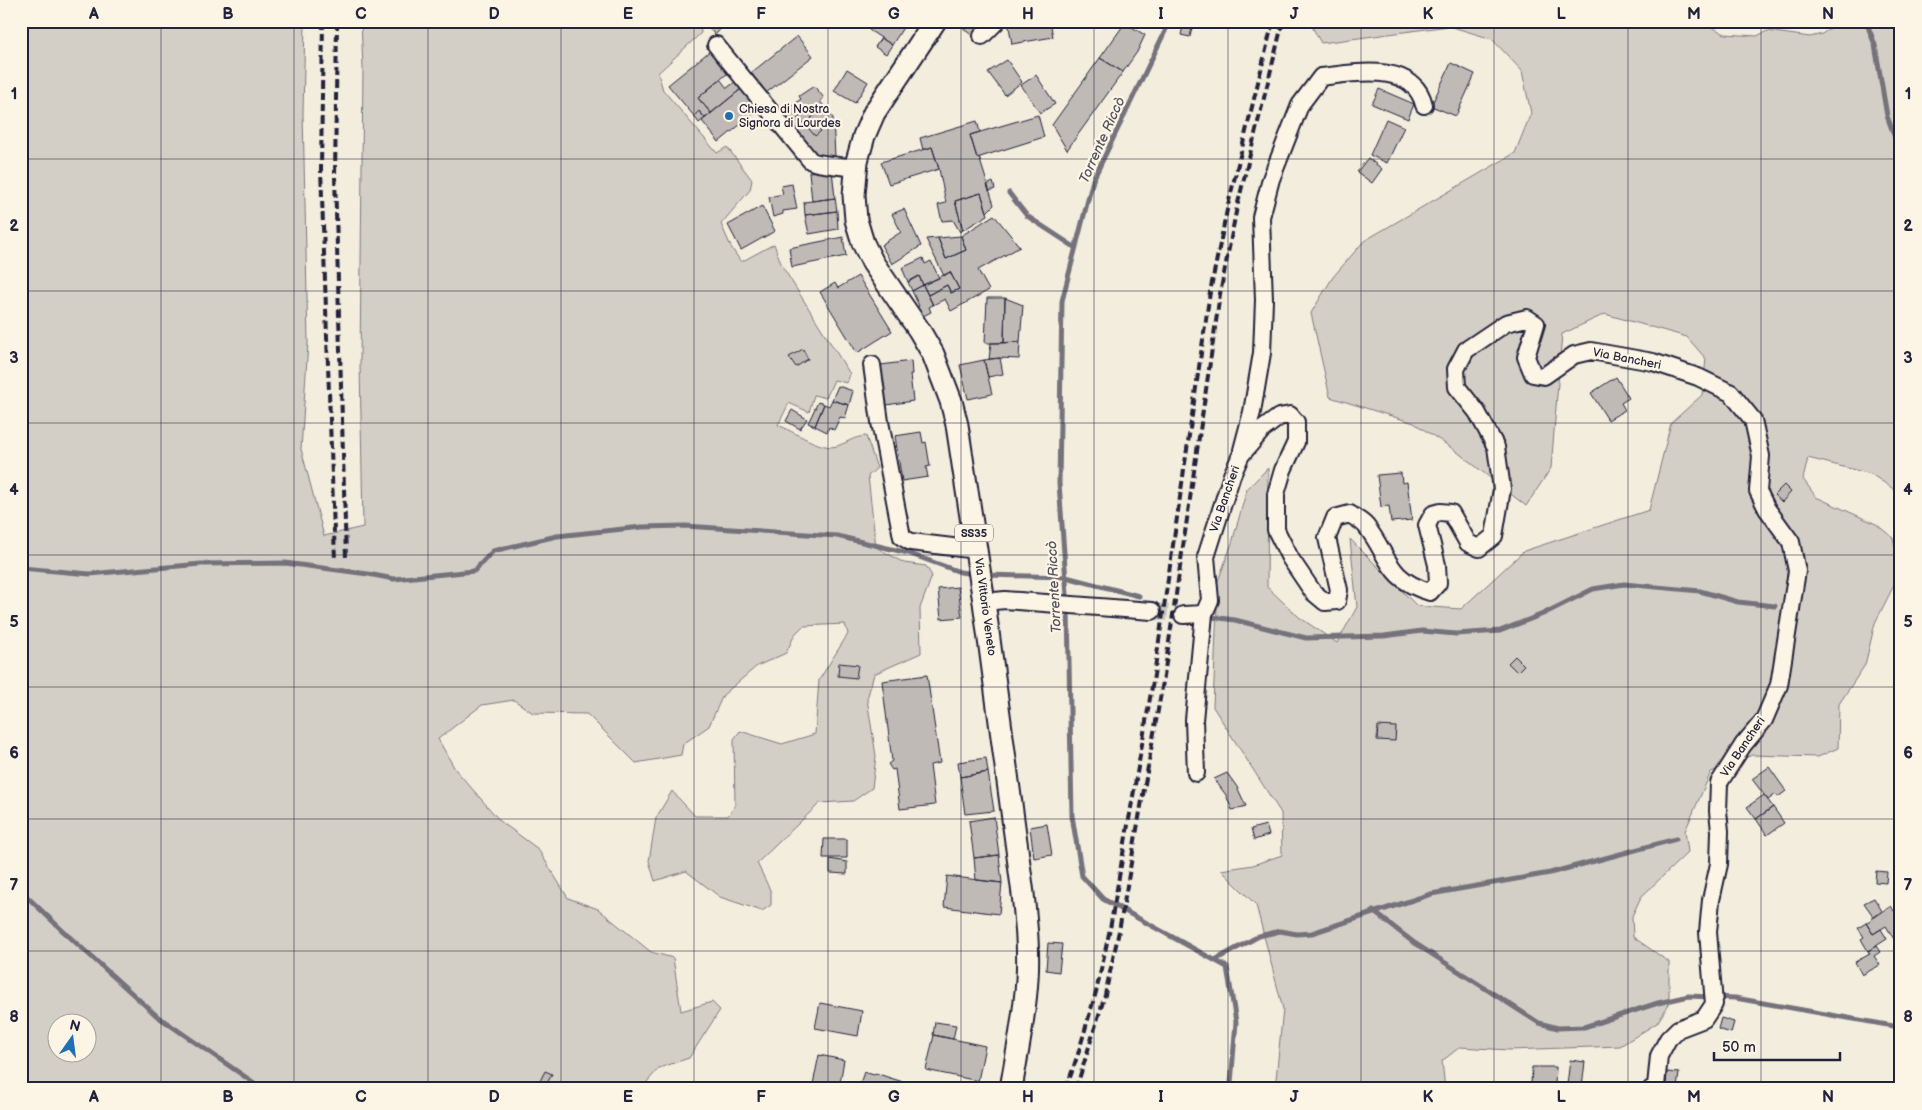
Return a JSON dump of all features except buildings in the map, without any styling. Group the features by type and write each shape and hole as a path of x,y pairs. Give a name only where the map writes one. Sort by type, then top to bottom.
{"main road":[{"name":"Via Vittorio Veneto","path":"935,21 874,113 864,136 856,168 854,195 856,220 863,244 873,263 919,330 933,354 951,401 957,425 977,550 1023,894 1027,941 1027,978 1024,1007 1011,1089"}],"street":[{"path":"982,36 997,21"},
{"path":"716,45 810,160 815,164 839,164 856,168"},
{"path":"1241,455 1252,412 1262,353 1264,300 1261,217 1271,179 1300,105 1321,77 1364,72 1392,75 1408,80 1422,94 1424,105"},
{"name":"Via Bancheri","path":"1196,773 1194,720 1204,614 1210,600 1206,557 1232,475 1241,455 1263,429 1279,417 1290,415 1296,422 1296,442 1283,470 1276,494 1276,530 1290,558 1313,592 1325,602 1336,601 1339,590 1327,538 1335,518 1350,514 1365,525 1393,572 1418,589 1430,592 1438,583 1437,564 1426,525 1433,514 1440,512 1451,513 1468,543 1479,548 1494,536 1502,489 1496,447 1477,412 1457,387 1456,369 1466,350 1506,323 1527,318 1536,324 1526,357 1533,374 1544,376 1574,355 1591,351 1652,362 1698,378 1731,393 1753,420 1761,456 1758,491 1767,509 1791,542 1797,571 1779,685 1764,720 1743,745 1719,783 1719,864 1711,900 1708,932 1714,1004 1704,1019 1678,1029 1668,1039 1659,1056 1656,1086 1651,1089"},
{"path":"872,365 880,422 902,537 911,542 977,550"},
{"path":"984,602 1006,600 1152,610"},
{"path":"1183,615 1204,614"}],"shaded area":[{"path":"21,21 305,21 303,113 308,343 301,449 324,536 363,527 360,363 363,68 361,21 703,21 700,25 701,33 658,73 663,90 717,153 727,147 752,180 750,190 721,224 731,247 741,262 774,244 782,266 850,374 847,383 834,380 826,398 814,395 809,412 789,403 778,425 808,440 831,447 866,436 877,468 868,476 876,547 904,563 926,566 932,576 920,608 921,653 874,674 867,699 876,756 872,788 853,801 820,803 757,863 771,892 771,905 762,911 720,897 686,871 655,881 649,861 656,818 672,791 695,816 728,816 735,806 734,739 740,731 782,744 815,734 819,680 848,634 845,624 803,626 795,634 786,653 757,666 723,695 709,726 683,744 681,755 636,763 587,714 533,713 514,700 482,705 438,739 455,769 500,821 538,849 568,898 598,909 651,952 673,958 681,1011 712,1002 720,1010 689,1058 659,1068 641,1089 21,1089"},
{"path":"1309,21 1700,21 1725,34 1757,36 1767,31 1810,37 1822,34 1840,21 1901,21 1901,494 1871,474 1808,458 1803,479 1816,497 1876,524 1893,538 1898,560 1896,581 1875,623 1865,665 1839,704 1838,748 1818,757 1752,755 1711,772 1685,831 1688,852 1641,897 1632,916 1633,937 1669,962 1669,1004 1657,1023 1620,1046 1509,1050 1460,1047 1442,1061 1445,1089 1275,1089 1283,1009 1256,905 1221,870 1253,865 1282,855 1281,813 1213,707 1218,581 1232,543 1247,489 1268,468 1267,587 1299,617 1337,643 1357,607 1350,539 1417,606 1461,609 1524,551 1649,510 1671,423 1702,395 1706,359 1687,337 1605,314 1562,334 1551,468 1526,506 1456,451 1414,423 1330,397 1311,313 1333,277 1364,241 1515,153 1531,113 1522,71 1492,39 1449,26 1321,43"}],"waterway":[{"name":"Torrente Riccò","path":"1170,21 1093,180 1062,301 1059,483 1068,609 1072,816 1082,876 1103,899 1227,967 1236,1022 1229,1089"},
{"path":"1866,21 1875,45 1887,116 1901,154"},
{"path":"1009,193 1027,216 1076,248"},
{"path":"21,568 90,574 201,564 285,563 394,579 474,571 493,551 557,536 642,527 685,526 837,536 908,553 960,572 974,574"},
{"name":"Torrente Riccò","path":"985,575 1066,577 1139,596"},
{"path":"1212,617 1235,620 1306,638 1384,636 1422,631 1456,634 1500,631 1543,614 1593,589 1624,584 1700,591 1738,602 1775,606"},
{"path":"1215,960 1259,936 1280,931 1297,934 1312,933 1431,894 1550,873 1676,839"},
{"path":"21,891 157,1016 257,1085"},
{"path":"1373,911 1413,942 1539,1023 1558,1028 1584,1027 1658,1003 1689,996 1735,998 1899,1027"}],"tunnel":[{"path":"1152,611 1183,615"}],"railway":[{"path":"323,21 321,169 335,560"},
{"path":"337,21 335,177 346,558"},
{"path":"1066,1089 1096,992 1110,929 1154,675 1210,292 1228,205 1273,21"},
{"path":"1076,1089 1105,995 1119,931 1164,676 1220,294 1237,207 1283,21"}],"place":[{"name":"Chiesa di Nostra Signora di Lourdes","path":"729,116"}]}
